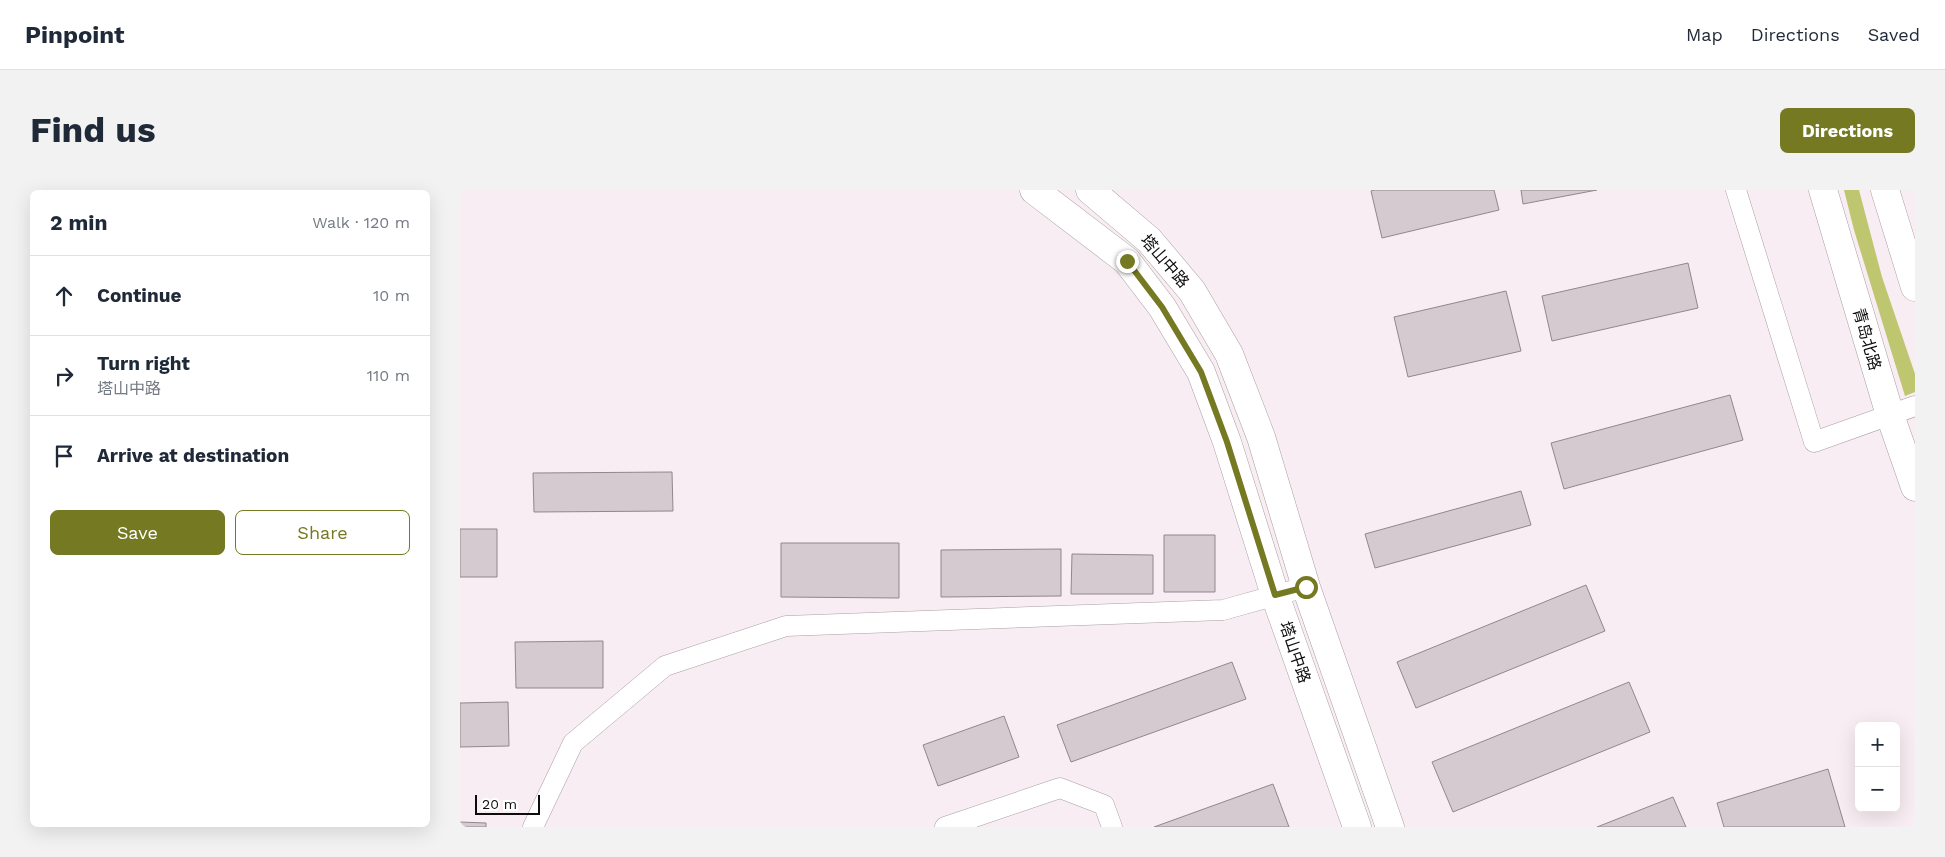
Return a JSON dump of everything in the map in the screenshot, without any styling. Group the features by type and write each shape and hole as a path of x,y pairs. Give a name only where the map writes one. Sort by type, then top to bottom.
{"main road":[{"name":"塔山中路","path":"1034,190 1127,261 1162,307 1201,372 1227,442 1275,595 1357,827"},
{"name":"青岛北路","path":"1823,190 1890,415 1915,487"},
{"path":"1885,190 1915,287"},
{"name":"塔山中路","path":"1099,192 1149,240 1192,291 1229,354 1261,437 1306,587 1390,827"}],"street":[{"path":"1736,190 1814,442 1915,406"},
{"path":"533,827 573,743 665,666 786,626 1223,610 1306,587"},
{"path":"945,827 1060,788 1104,805 1112,827"}],"green space":[{"path":"1844,190 1859,190 1882,277 1915,374 1915,392 1905,396 1854,230"}],"building":[{"path":"1494,190 1499,210 1382,238 1371,191"},
{"path":"1521,190 1597,190 1523,204"},
{"path":"1688,263 1698,308 1552,341 1542,296"},
{"path":"1506,291 1521,351 1408,377 1394,317"},
{"path":"1730,395 1743,440 1564,489 1551,443"},
{"path":"672,472 673,511 534,512 533,473"},
{"path":"1521,491 1531,525 1375,568 1365,534"},
{"path":"460,529 497,529 497,577 460,577"},
{"path":"1164,535 1215,535 1215,592 1164,592"},
{"path":"781,543 899,543 899,598 781,597"},
{"path":"1061,549 1061,596 941,597 941,550"},
{"path":"1072,554 1153,555 1153,594 1071,594"},
{"path":"1586,585 1605,631 1416,708 1397,662"},
{"path":"603,641 603,688 516,688 515,642"},
{"path":"1232,662 1246,699 1071,762 1057,725"},
{"path":"1629,682 1650,732 1453,812 1432,762"},
{"path":"508,702 509,746 460,747 460,703"},
{"path":"1004,716 1019,757 938,786 923,745"},
{"path":"1828,769 1845,827 1724,827 1717,803"},
{"path":"1273,784 1289,827 1154,827"},
{"path":"1673,797 1686,827 1597,827"},
{"path":"460,822 486,823 486,827 460,827"}],"route":[{"path":"1127,261 1162,307 1201,372 1227,442 1275,595 1306,587"}]}
